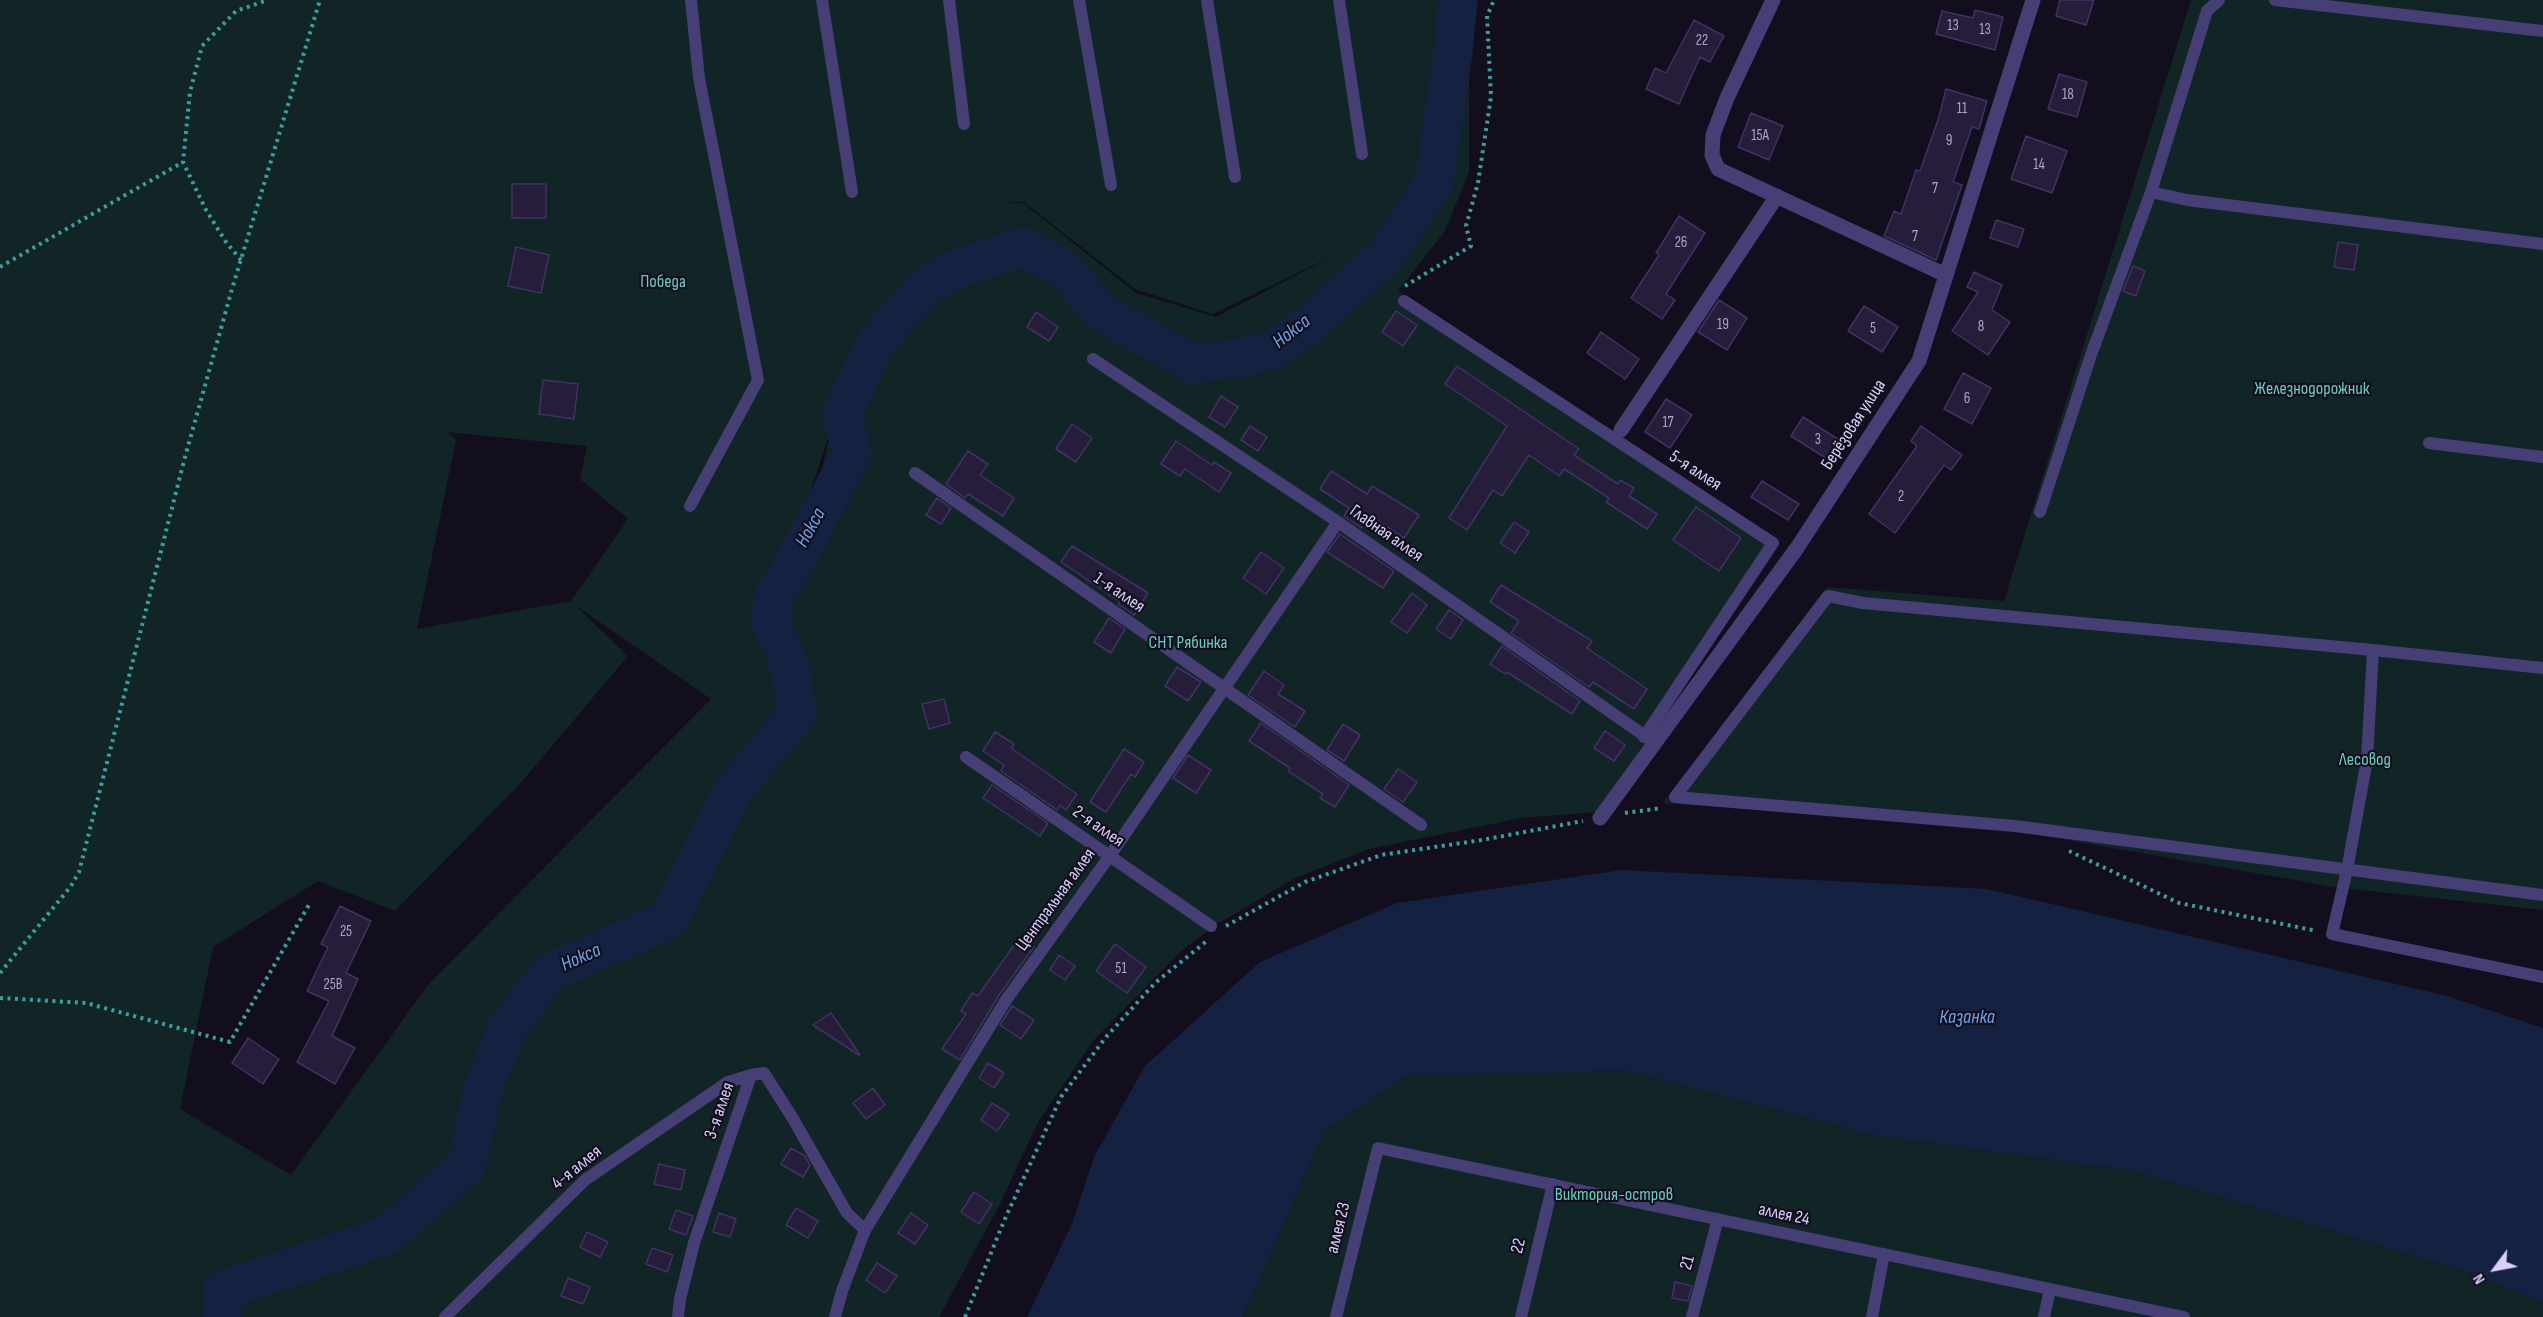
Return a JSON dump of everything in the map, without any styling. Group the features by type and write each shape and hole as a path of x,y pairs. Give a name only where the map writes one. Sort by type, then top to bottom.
{"street":[{"path":"1773,0 1727,98 1713,135 1712,155 1718,169 1946,275"},
{"name":"Берёзовая улица","path":"1600,818 1649,740 1797,548 1918,361 2033,0"},
{"path":"1621,430 1777,196"}],"lane":[{"path":"690,506 758,380 699,78 691,0"},
{"path":"822,0 852,192"},
{"path":"949,0 964,124"},
{"path":"1079,0 1111,185"},
{"path":"1208,0 1235,177"},
{"path":"1339,0 1362,154"},
{"path":"2040,512 2091,354 2151,192 2207,11 2219,0"},
{"path":"2275,0 2543,31"},
{"path":"2151,192 2187,200 2543,244"},
{"name":"5-я аллея","path":"1404,301 1773,543 1649,740"},
{"name":"Главная аллея","path":"1093,359 1338,522 1649,740"},
{"path":"2429,443 2543,456"},
{"name":"1-я аллея","path":"915,473 1421,825"},
{"name":"Центральная аллея","path":"835,1317 842,1291 865,1230 1006,1000 1109,857 1338,522"},
{"path":"2543,668 1875,604 1828,596 1675,797 2015,826 2543,896"},
{"path":"2373,650 2367,760 2347,870 2332,934 2543,977"},
{"name":"2-я аллея","path":"966,757 1211,926"},
{"name":"3-я аллея","path":"678,1317 680,1299 694,1243 751,1075 764,1073 792,1117 847,1214 865,1230"},
{"name":"4-я аллея","path":"445,1317 585,1180 728,1082 751,1075"},
{"name":"аллея 24","path":"1378,1148 2184,1317"},
{"name":"аллея 23","path":"1336,1317 1378,1148"},
{"name":"22","path":"1521,1317 1553,1184"},
{"name":"21","path":"1692,1317 1718,1219"},
{"path":"1872,1317 1884,1254"},
{"path":"2044,1317 2050,1289"}],"path":[{"path":"241,260 206,210 183,162 190,92 202,46 236,11 268,0"},
{"path":"0,973 80,872 185,457 241,260 320,0"},
{"path":"1405,286 1471,246 1467,226 1478,183 1491,97 1487,16 1494,0"},
{"path":"0,267 183,162"},
{"path":"964,1317 1004,1221 1061,1097 1106,1037 1155,983 1226,926 1305,882 1381,855 1512,835 1652,807 1664,808"},
{"path":"2061,847 2179,903 2332,934"},
{"path":"0,998 86,1003 230,1042 310,903"}],"green space":[{"path":"0,0 1478,0 1469,56 1469,172 1445,231 1398,291 1779,541 1648,739 1596,812 1521,818 1369,849 1293,879 1214,926 1181,951 1093,1041 1038,1122 999,1206 939,1317 0,1317","holes":["995,202 1024,202 1135,289 1213,314 1341,252 1216,317 1136,293 1023,203","833,423 813,506 754,618 804,510","447,432 587,446 580,479 628,519 571,601 417,629 456,440","575,605 711,699 428,985 291,1175 180,1109 213,947 318,881 395,911 519,785 628,656"]},
{"path":"2191,0 2543,0 2543,910 2334,887 2005,829 1663,803 1827,587 2004,601"},
{"name":"Виктория-остров","path":"1630,1071 1872,1135 2134,1171 2470,1273 2543,1303 2543,1317 1243,1317 1324,1131 1406,1076"}],"water":[{"name":"Казанка","path":"1622,870 1987,889 2447,996 2543,1028 2543,1303 2470,1273 2134,1171 1872,1135 1629,1071 1406,1076 1324,1131 1243,1317 1027,1317 1072,1224 1094,1157 1145,1066 1260,962 1397,903"}],"building":[{"path":"2060,0 2094,0 2086,25 2056,16"},
{"path":"1975,10 2003,17 1995,50 1936,34 1942,11 1973,18"},
{"path":"1694,20 1724,36 1710,62 1700,57 1679,104 1646,89 1655,68 1666,73"},
{"path":"2059,74 2087,82 2077,117 2048,109"},
{"path":"1946,89 1987,101 1979,129 1972,127 1953,182 1962,185 1936,260 1884,236 1894,211 1901,214 1916,170 1920,171"},
{"path":"1751,113 1783,126 1769,160 1738,147"},
{"path":"2026,136 2067,151 2052,193 2011,179"},
{"path":"512,184 546,184 546,218 512,218"},
{"path":"1679,216 1705,233 1666,294 1675,300 1662,319 1631,298 1659,255 1656,253"},
{"path":"1996,220 2024,229 2018,247 1990,238"},
{"path":"2338,242 2358,245 2354,270 2334,267"},
{"path":"516,247 549,255 541,293 508,286"},
{"path":"2133,266 2145,271 2136,296 2123,291"},
{"path":"1974,272 2002,285 1992,310 2010,322 1988,355 1952,331 1978,292 1967,287"},
{"path":"1719,300 1747,318 1727,350 1698,332"},
{"path":"1864,306 1898,327 1882,352 1848,331"},
{"path":"1396,311 1417,325 1403,346 1382,332"},
{"path":"1036,312 1058,327 1049,341 1027,327"},
{"path":"1601,332 1639,359 1625,379 1587,353"},
{"path":"1457,366 1579,449 1574,455 1618,484 1620,480 1634,488 1629,496 1657,514 1647,529 1606,502 1609,498 1564,469 1559,476 1529,455 1502,496 1493,490 1467,530 1449,518 1507,426 1445,384"},
{"path":"1963,373 1991,388 1972,424 1944,409"},
{"path":"543,380 578,384 574,419 539,414"},
{"path":"1221,396 1238,407 1225,427 1209,417"},
{"path":"1666,399 1692,415 1670,448 1645,432"},
{"path":"1803,417 1844,443 1832,462 1791,436"},
{"path":"1072,424 1092,438 1076,462 1056,449"},
{"path":"1250,426 1267,437 1258,451 1241,440"},
{"path":"1921,426 1962,455 1951,470 1944,465 1895,533 1869,514 1917,446 1911,441"},
{"path":"1176,441 1212,465 1214,462 1231,473 1219,492 1185,469 1180,476 1161,464"},
{"path":"968,451 988,464 980,475 1014,498 1003,516 968,494 965,498 946,484"},
{"path":"1331,471 1367,494 1372,486 1419,515 1404,538 1369,515 1361,528 1344,516 1349,508 1320,489"},
{"path":"1762,481 1799,504 1788,520 1751,497"},
{"path":"937,498 951,508 941,524 926,515"},
{"path":"1696,507 1741,538 1719,571 1673,540"},
{"path":"1514,522 1529,532 1515,553 1500,543"},
{"path":"1340,534 1394,571 1383,588 1327,552"},
{"path":"1072,546 1148,593 1134,615 1118,604 1120,602 1061,562"},
{"path":"1261,552 1284,568 1266,594 1243,578"},
{"path":"1501,585 1592,641 1587,648 1647,689 1634,709 1593,682 1589,687 1511,633 1519,621 1490,602"},
{"path":"1412,593 1427,605 1407,633 1391,622"},
{"path":"1449,610 1463,620 1451,639 1436,629"},
{"path":"1109,618 1125,629 1111,653 1094,642"},
{"path":"1502,646 1580,701 1572,714 1507,672 1505,674 1490,664"},
{"path":"1177,667 1201,682 1188,701 1165,686"},
{"path":"1264,671 1284,685 1278,694 1305,711 1295,727 1248,695"},
{"path":"944,699 950,723 929,729 922,704"},
{"path":"1261,723 1349,785 1335,807 1320,798 1323,794 1288,771 1290,768 1249,741"},
{"path":"1343,724 1360,735 1344,761 1327,750"},
{"path":"1605,731 1625,745 1614,761 1594,748"},
{"path":"995,732 1014,744 1011,748 1077,794 1066,810 1060,805 1057,810 1001,771 1004,765 983,751"},
{"path":"1124,749 1144,762 1135,777 1131,774 1106,812 1090,802"},
{"path":"1188,755 1211,770 1196,793 1173,778"},
{"path":"1398,769 1417,782 1403,802 1384,789"},
{"path":"992,785 1048,823 1040,836 983,798"},
{"path":"340,906 371,921 346,973 358,979 332,1036 355,1048 335,1084 297,1062 329,1001 307,991 328,947 321,944"},
{"path":"1019,938 1034,947 999,995 960,1060 942,1049 966,1014 961,1011 972,993 978,996"},
{"path":"1115,944 1146,967 1127,993 1096,971"},
{"path":"1059,955 1075,966 1065,980 1050,970"},
{"path":"1012,1006 1034,1020 1021,1039 1000,1025"},
{"path":"831,1013 860,1055 813,1025"},
{"path":"248,1038 279,1059 263,1084 232,1063"},
{"path":"988,1063 1004,1073 994,1088 979,1078"},
{"path":"873,1088 885,1105 866,1119 853,1103"},
{"path":"992,1103 1009,1114 997,1131 981,1120"},
{"path":"791,1148 805,1156 810,1165 803,1177 781,1164"},
{"path":"659,1164 685,1170 681,1190 654,1184"},
{"path":"974,1192 992,1204 979,1224 961,1212"},
{"path":"796,1208 818,1221 808,1238 786,1225"},
{"path":"676,1210 693,1216 686,1235 669,1229"},
{"path":"719,1213 736,1219 730,1237 713,1232"},
{"path":"911,1213 928,1225 915,1244 898,1233"},
{"path":"587,1232 608,1242 600,1257 580,1247"},
{"path":"652,1248 673,1255 667,1272 646,1264"},
{"path":"877,1263 897,1276 885,1293 866,1280"},
{"path":"568,1278 590,1287 583,1304 561,1296"},
{"path":"1675,1282 1692,1286 1688,1301 1672,1298"}],"waterway":[{"name":"Нокса","path":"222,1317 223,1290 386,1236 466,1166 483,1090 507,1028 550,972 668,920 732,792 797,714 791,670 771,622 773,595 784,581 852,454 842,414 875,343 924,288 953,270 1023,247 1064,269 1102,313 1193,364 1241,358 1275,349 1313,321 1386,255 1434,182 1453,53 1458,0"}],"park label":[{"name":"Победа","path":"663,282"},
{"name":"Железнодорожник","path":"2312,389"},
{"name":"СНТ Рябинка","path":"1188,643"},
{"name":"Лесовод","path":"2365,760"}]}
